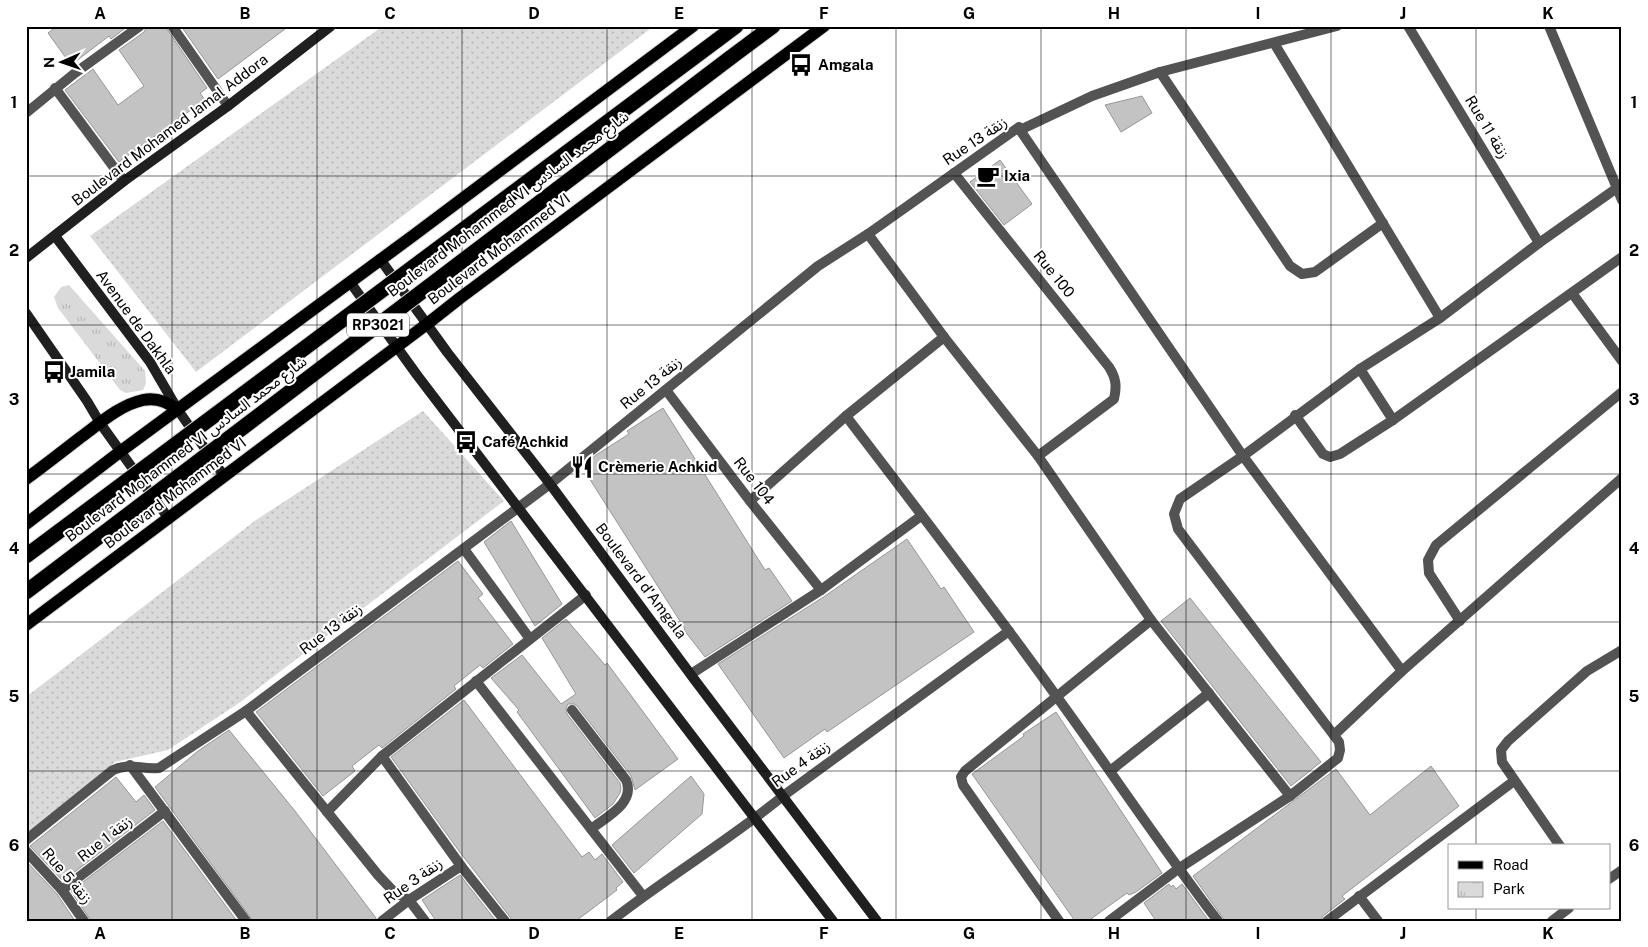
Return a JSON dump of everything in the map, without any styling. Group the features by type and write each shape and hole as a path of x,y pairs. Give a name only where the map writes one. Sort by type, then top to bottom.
{"highway":[{"name":"Boulevard Mohammed VI شارع محمد السادس","path":"26,556 736,26"},
{"name":"Boulevard Mohammed VI شارع محمد السادس","path":"26,592 773,26"}],"main road":[{"path":"26,524 121,451 693,26"},
{"name":"Boulevard Mohammed VI","path":"26,626 824,26"},
{"path":"26,479 100,423 128,405 144,399 156,399 168,402 178,410"}],"street":[{"path":"26,112 55,88 140,26"},
{"path":"172,26 228,106"},
{"name":"Boulevard Mohamed Jamal Addora","path":"26,258 124,181 228,106 331,26"},
{"name":"Rue 13 زنقة","path":"130,765 147,769 159,768 246,711 550,484 818,266 868,234 1018,127 1020,130 1092,96 1160,72 1337,26"},
{"name":"Rue 11 زنقة","path":"1408,26 1539,243"},
{"path":"1549,26 1622,200"},
{"path":"1274,43 1440,318"},
{"path":"1160,72 1290,266 1302,274 1315,272 1383,223"},
{"path":"55,88 124,181"},
{"path":"1020,130 1243,456 1402,671"},
{"name":"Rue 100","path":"954,173 1109,366 1115,377 1117,388 1114,399 1038,456"},
{"path":"1109,921 1178,869 1290,796 1338,758 1340,750 1340,742 1178,529 1174,514 1180,499 1243,456 1360,369 1440,318 1539,243 1617,188"},
{"path":"868,234 944,337 1038,456 1151,620 1290,796"},
{"name":"Avenue de Dakhla","path":"55,236 150,362 178,410 224,476"},
{"path":"1296,416 1323,454 1330,457 1340,454 1393,420 1622,257"},
{"name":"Boulevard d'Amgala","path":"380,259 447,352 550,484 877,921"},
{"path":"350,282 397,347 833,921"},
{"path":"1572,294 1622,361"},
{"path":"26,313 100,423 169,519"},
{"path":"750,502 846,416 944,337"},
{"path":"1360,369 1393,420"},
{"name":"Rue 104","path":"666,390 750,502 821,590"},
{"path":"1460,621 1430,573 1428,560 1436,544 1622,392"},
{"path":"846,416 1057,696 1178,869 1218,921"},
{"path":"1334,735 1402,671 1622,478"},
{"path":"691,674 821,590 921,516"},
{"path":"464,548 530,639"},
{"path":"327,812 382,756 586,595"},
{"path":"1059,921 963,786 961,777 965,771 1151,620"},
{"name":"Rue 4 زنقة","path":"611,921 642,896 755,819 783,796 1009,631"},
{"path":"1559,844 1502,762 1501,750 1508,741 1587,672 1622,650"},
{"path":"476,681 642,896"},
{"path":"1110,770 1208,693"},
{"path":"572,710 626,780 629,790 623,803 591,829"},
{"path":"246,711 393,891 409,900 426,921"},
{"path":"382,756 461,866 504,921"},
{"path":"26,840 113,770 130,765 246,921"},
{"path":"1327,921 1514,781"},
{"name":"Rue 1 زنقة","path":"62,890 165,811"},
{"name":"Rue 5 زنقة","path":"26,851 62,890 84,921"},
{"name":"Rue 3 زنقة","path":"382,921 409,900 461,866"},
{"path":"1610,878 1622,870"},
{"path":"1359,896 1378,921"},
{"path":"1552,921 1567,910"}],"green space":[{"path":"383,26 654,26 196,372 90,236"},
{"path":"69,285 145,371 146,383 143,390 126,393 120,390 58,308 54,297 61,287"},
{"path":"423,411 504,501 239,703 168,750 115,762 26,835 26,697 256,520"}],"building":[{"path":"57,26 128,26 111,39 109,36 71,65 48,33"},
{"path":"147,26 165,26 207,88 200,93 205,100 119,162 65,90 93,69 118,105 144,86 119,50 144,32"},
{"path":"181,26 289,26 218,79"},
{"path":"1142,96 1152,113 1121,132 1105,105"},
{"path":"1000,160 1032,204 1004,225 970,182"},
{"path":"663,408 765,570 769,568 792,601 705,657 684,630 582,467 596,455 629,434 627,431"},
{"path":"511,521 562,604 535,626 484,542"},
{"path":"907,539 941,589 944,587 974,632 827,732 825,729 784,758 718,664 825,596"},
{"path":"458,561 483,594 478,598 513,644 483,668 480,665 454,686 456,689 382,748 379,745 352,766 355,771 323,796 256,712"},
{"path":"1190,598 1321,762 1291,786 1161,621"},
{"path":"566,619 605,665 607,663 678,759 635,790 631,776 577,706 568,704 566,708 567,714 620,783 620,793 613,804 595,818 517,712 519,710 491,678 522,655 561,704 576,694 542,638"},
{"path":"464,700 582,857 589,852 595,860 602,854 623,882 616,888 617,890 576,921 512,921 391,757"},
{"path":"1056,712 1162,873 1136,892 1129,895 1127,893 1088,921 1075,921 972,774 1024,736 1023,734"},
{"path":"229,730 295,811 376,918 375,921 253,921 155,787 198,751"},
{"path":"1431,766 1459,806 1342,896 1345,899 1323,916 1320,921 1225,921 1193,876 1336,769 1370,815"},
{"path":"691,776 704,794 702,814 634,873 612,845"},
{"path":"116,777 136,802 144,795 155,810 63,881 30,846"},
{"path":"163,821 237,921 91,921 71,891"},
{"path":"26,861 57,894 75,921 26,921"},
{"path":"460,875 496,921 436,921 422,900"},
{"path":"1169,884 1171,887 1173,885 1176,889 1182,884 1209,921 1156,921 1144,903"}],"place":[{"name":"Amgala","path":"801,65"},
{"name":"Ixia","path":"988,176"},
{"name":"Jamila","path":"54,372"},
{"name":"Café Achkid","path":"466,442"},
{"name":"Crèmerie Achkid","path":"582,467"}]}
